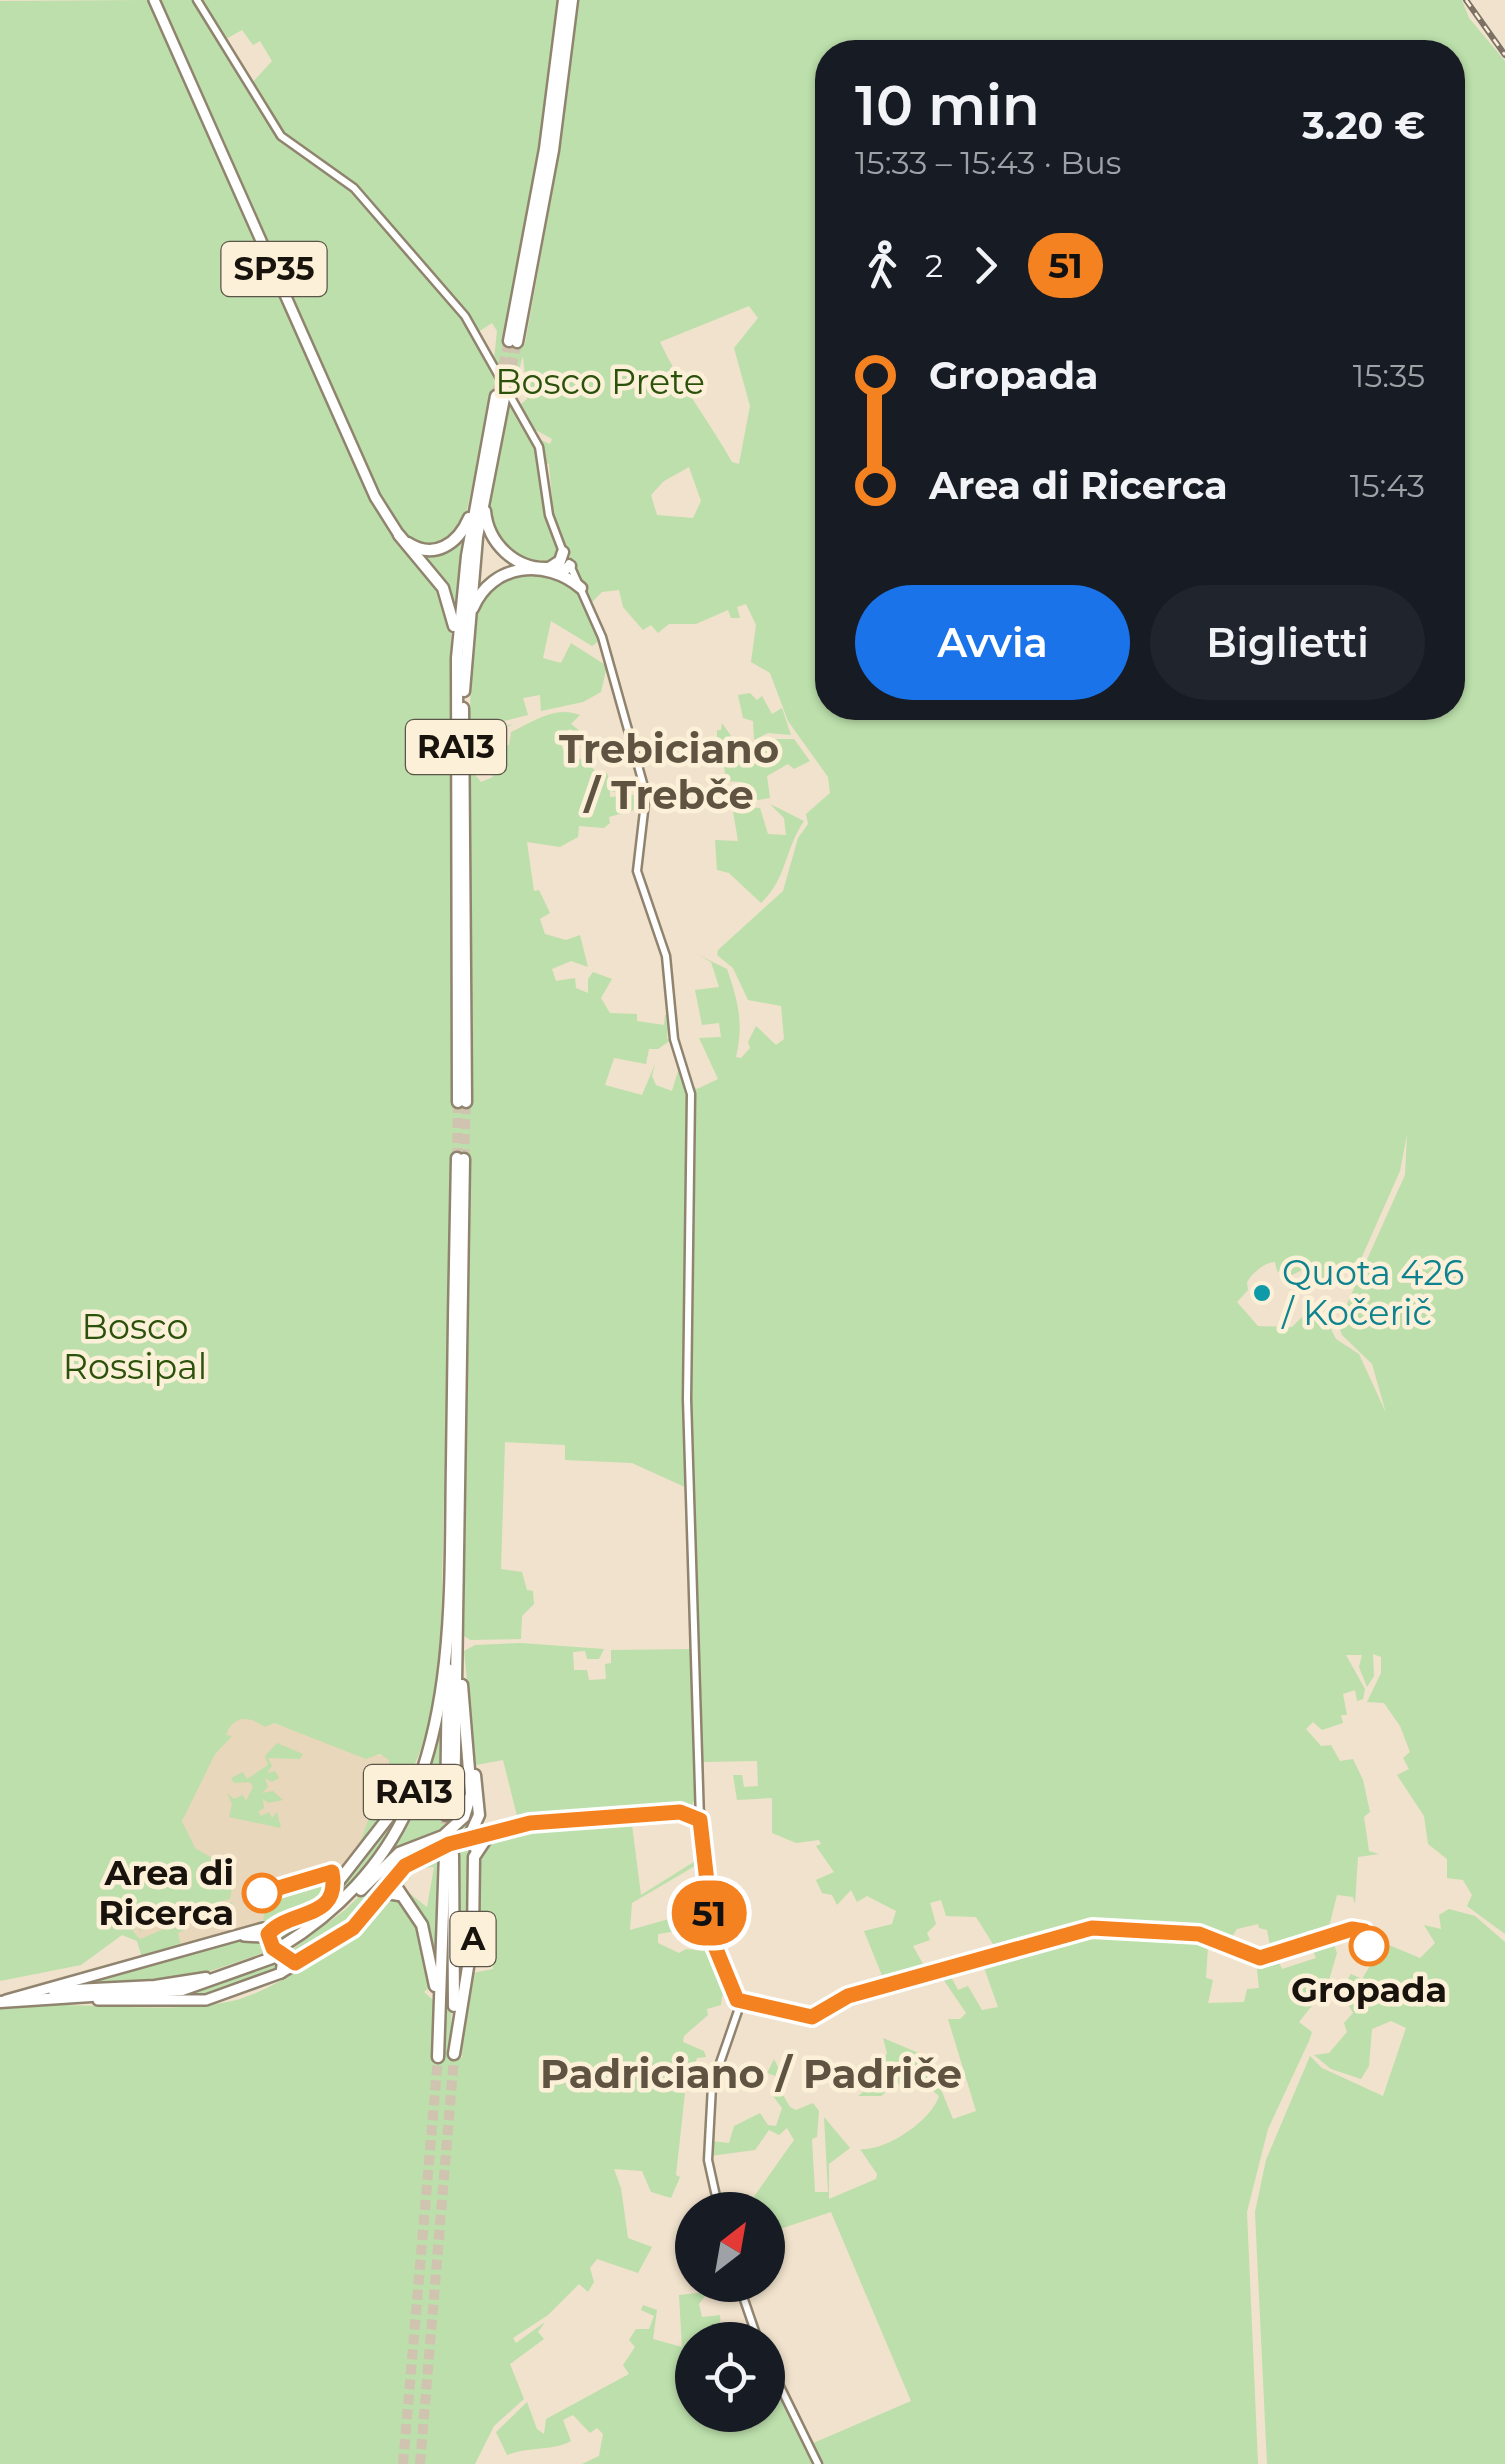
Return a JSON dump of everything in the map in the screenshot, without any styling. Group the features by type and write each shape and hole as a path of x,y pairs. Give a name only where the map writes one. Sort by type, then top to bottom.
{"highway":[{"path":"564,0 545,149 513,342 553,150 572,0"},
{"name":"RA13","path":"489,450 467,624 462,1102 456,724 461,609 489,450 500,397"},
{"path":"399,535 416,548 429,551 456,540 469,518 489,450"},
{"path":"489,450 485,512 488,529 505,552 540,568"},
{"path":"399,535 438,580 452,612 456,724"},
{"path":"562,568 563,552"},
{"path":"464,749 475,602 502,575 540,568 562,568 581,588"},
{"name":"RA13","path":"0,2002 182,1990 231,1976 277,1952 341,1910 398,1853 444,1836 460,1824 471,1794 453,1586 460,1159"},
{"path":"453,1586 450,1816 447,1748 453,1586"},
{"name":"RA13","path":"277,1952 324,1916 368,1872 402,1819 424,1763 439,1696 453,1586"},
{"path":"466,1737 479,1816 469,1837 476,1849 495,1829 479,1816"},
{"path":"335,1886 406,1797 424,1763"},
{"name":"A","path":"392,1879 414,1911 428,1942 438,2055 449,1854 454,2056 473,1936 476,1849"},
{"path":"378,1898 399,1894"}],"main road":[{"name":"SP35","path":"154,0 375,496 399,535"},
{"path":"196,0 280,136 354,188 465,316 539,446 549,516 563,552"},
{"path":"581,588 619,690 646,794 638,871 666,956 674,1039 691,1094 687,1398 700,1816 714,1944 739,2008 712,2086 708,2156 715,2192"},
{"path":"680,1812 700,1798"},
{"path":"0,2002 206,2000 281,1973 346,1935 392,1879 417,1858 469,1837 495,1829 680,1812 700,1816"},
{"path":"0,2002 236,1936 264,1933 277,1952 281,1973"},
{"path":"277,1952 295,1963 308,1957"},
{"path":"785,2397 818,2464"}],"shaded area":[{"path":"242,1712 366,1756 387,1755 394,1766 362,1841 346,1871 328,1879 329,1892 306,1911 181,1946 177,1933 140,1939 133,1931 142,1917 209,1908 222,1901 204,1855 184,1839 182,1816 231,1718"}],"green space":[{"name":"Bosco Rossipal","path":"148,0 364,484 444,599 451,627 453,1102 470,1101 469,733 474,613 486,590 512,574 547,573 578,589 600,640 592,646 551,621 543,658 561,663 571,643 607,666 601,692 583,702 541,711 540,695 523,698 528,715 477,728 480,733 513,724 471,744 476,776 481,782 493,777 481,743 494,738 497,749 509,745 511,732 544,716 571,712 580,715 571,724 585,735 581,738 570,729 557,737 570,763 583,758 601,777 607,773 610,785 624,782 625,789 613,792 610,786 610,797 642,794 641,808 609,817 610,823 604,828 579,826 578,837 560,847 527,842 534,891 539,890 550,913 540,919 545,934 566,940 580,935 588,967 571,961 552,969 556,981 575,978 576,988 588,993 588,979 593,972 612,979 601,998 610,1013 637,1014 637,1021 664,1025 665,1015 669,1015 667,1039 671,1040 658,1049 649,1049 646,1064 614,1058 605,1085 642,1095 655,1064 652,1076 656,1085 672,1091 678,1071 675,1047 689,1094 687,1488 632,1463 565,1460 565,1445 505,1442 501,1569 522,1572 527,1590 533,1591 534,1604 522,1616 521,1639 470,1640 464,1636 470,1160 451,1158 441,1635 432,1710 414,1765 401,1790 339,1874 361,1840 381,1784 377,1782 390,1772 389,1760 380,1754 366,1759 274,1723 265,1727 249,1719 238,1720 229,1728 226,1735 232,1736 215,1754 182,1821 195,1848 235,1872 230,1899 144,1922 139,1934 142,1917 133,1931 140,1939 182,1922 184,1930 178,1933 181,1946 142,1958 137,1941 122,1935 81,1965 0,1981 0,1"},
{"path":"159,0 192,0 276,136 352,190 460,313 536,444 560,551 552,564 526,562 499,542 487,513 495,463 492,396 466,514 453,534 440,544 428,546 416,541 394,518 376,488"},
{"name":"Bosco Prete","path":"200,0 558,0 539,152 504,339 525,344 553,188 577,0 1462,0 1469,18 1505,61 1505,1934 1467,1906 1472,1895 1463,1880 1447,1878 1447,1859 1428,1844 1424,1816 1397,1775 1409,1769 1403,1758 1410,1752 1400,1726 1384,1703 1367,1702 1381,1673 1381,1657 1373,1654 1374,1676 1367,1687 1359,1667 1362,1655 1346,1655 1365,1689 1363,1699 1357,1701 1355,1690 1343,1694 1347,1715 1341,1715 1343,1723 1322,1730 1313,1722 1306,1729 1321,1746 1331,1745 1340,1761 1353,1759 1363,1780 1370,1812 1364,1817 1369,1851 1379,1854 1358,1857 1355,1904 1353,1897 1337,1895 1329,1927 1307,1931 1297,1941 1287,1938 1270,1946 1267,1930 1258,1924 1237,1929 1229,1941 1195,1933 1124,1930 1090,1922 1066,1935 998,1952 976,1917 946,1916 941,1900 930,1903 936,1924 927,1933 930,1940 913,1946 927,1971 885,1983 864,1931 892,1924 896,1911 867,1896 857,1902 851,1890 837,1905 832,1895 822,1893 816,1880 834,1872 816,1846 821,1844 819,1840 796,1843 772,1833 772,1798 737,1800 733,1775 742,1775 744,1787 758,1786 757,1761 701,1762 691,1418 696,1124 692,1085 697,1089 718,1079 699,1038 721,1037 719,1023 702,1025 695,990 719,987 711,962 697,954 727,969 739,1012 736,1057 741,1058 750,1048 748,1042 756,1026 776,1045 784,1039 781,1006 748,1000 733,968 717,955 783,891 798,838 808,824 806,814 830,793 828,777 788,721 770,673 751,662 756,625 746,604 737,607 740,618 731,618 728,610 696,624 669,624 658,633 651,625 643,630 623,607 619,590 602,592 591,603 554,521 549,464 545,463 539,439 550,444 552,439 534,429 520,405 527,399 523,356 515,383 507,381 494,359 497,331 492,323 478,332 424,261 361,191 281,132 251,84 272,61 260,41 253,45 242,30 224,40","holes":["749,306 758,318 734,348 750,406 739,464 732,462 660,342","689,467 701,501 693,518 657,515 651,495 664,481","1407,1134 1405,1175 1338,1324 1342,1335 1372,1364 1386,1413 1359,1354 1336,1339 1324,1315 1308,1311 1292,1327 1258,1326 1237,1302 1248,1290 1247,1282 1252,1275 1271,1262 1275,1262 1277,1271 1290,1276 1302,1270 1315,1275 1316,1262 1323,1285 1331,1289 1335,1280 1326,1276 1325,1261 1341,1278 1348,1264 1357,1268 1400,1171"]},
{"path":"466,531 456,613 442,582 415,550 422,553"},
{"path":"750,693 757,700 762,696 772,714 782,708 791,735 768,733 754,740 753,721 743,718 738,695"},
{"path":"722,723 740,749 752,749 764,739 794,739 810,761 794,769 788,764 767,776 770,798 739,803 746,797 741,782 726,781 722,752 717,751 717,730 721,730"},
{"path":"770,804 804,821 776,884 761,903 729,873 717,870 715,840 738,841 732,805 760,808 768,834 786,835 784,818"},
{"path":"521,1643 604,1649 599,1659 587,1659 585,1651 573,1652 574,1670 587,1670 589,1680 606,1679 605,1664 611,1663 611,1650 693,1649 697,1794 692,1805 518,1820 503,1760 476,1765 464,1651 475,1645"},
{"path":"443,1696 441,1815 459,1815 461,1709 469,1793 457,1822 365,1880 400,1829"},
{"path":"277,1743 303,1754 300,1759 268,1758 272,1766 267,1773 275,1771 279,1778 272,1782 265,1778 268,1787 262,1793 273,1791 283,1800 268,1803 263,1799 264,1808 258,1812 261,1816 269,1812 272,1818 277,1812 281,1828 229,1817 232,1804 227,1793 234,1799 243,1795 246,1801 253,1787 250,1782 234,1783 231,1778 243,1772 247,1779 268,1765 265,1756"},
{"path":"473,1796 477,1811 469,1833 413,1855 397,1867 348,1926 317,1952 301,1957 286,1954 345,1910 401,1855 449,1836"},
{"path":"406,1802 351,1882 316,1915 275,1944 276,1929 326,1905"},
{"path":"631,1817 641,1895 700,1858 700,1863 632,1903 630,1930 683,1915 684,1930 658,1934 658,1943 679,1953 686,1949 712,1952 730,1990 722,1996 721,2005 707,2009 708,2015 684,2036 683,2042 704,2051 706,2057 697,2058 692,2074 668,2067 665,2090 685,2093 676,2175 680,2177 671,2198 651,2192 642,2171 614,2169 621,2188 628,2238 652,2247 638,2273 597,2259 590,2268 594,2282 588,2292 579,2284 548,2315 513,2338 516,2343 545,2322 538,2332 544,2339 510,2364 524,2399 494,2426 475,2464 0,2464 0,2009 58,2005 175,2007 232,2001 278,1982 353,1933 357,1935 383,1897 401,1898 425,1939 431,1986 424,1992 433,2000 432,2056 440,2057 446,1995 452,1995 450,2057 462,2058 464,1998 476,1945 473,1973 493,1969 492,1960 483,1960 476,1932 480,1849 498,1835 518,1828 534,1826 535,1834 540,1826"},
{"path":"470,1841 470,1936 460,1983 459,1856 441,1854 438,1865 437,1966 429,1935 395,1881 400,1877 407,1883 400,1886 427,1907 434,1867 412,1869 410,1880 407,1869"},
{"path":"322,1879 330,1889 306,1911 263,1924 266,1894 303,1884 307,1897 305,1884"},
{"path":"232,1902 235,1910 185,1920"},
{"path":"1449,1909 1475,1916 1505,1942 1505,2464 1267,2464 1255,2212 1266,2160 1310,2056 1322,2068 1383,2096 1406,2028 1391,2021 1372,2029 1369,2066 1361,2079 1331,2069 1314,2055 1329,2053 1347,2032 1344,2023 1353,2013 1345,1999 1337,1997 1351,1974 1362,1979 1384,1943 1420,1958 1435,1943 1424,1925 1441,1929 1439,1915"},
{"path":"1091,1931 1199,1936 1225,1945 1225,1950 1208,1946 1206,1978 1213,1980 1208,2003 1244,2002 1247,1989 1259,1988 1256,1960 1278,1960 1282,1969 1316,1958 1311,1946 1332,1939 1337,1953 1329,1980 1336,1987 1327,2003 1318,1998 1299,2022 1312,2032 1268,2129 1247,2212 1258,2464 822,2464 811,2444 911,2401 831,2212 785,2227 785,2192 757,2192 794,2140 787,2128 779,2135 769,2130 755,2150 710,2156 711,2141 729,2143 734,2126 760,2113 768,2125 776,2126 782,2108 773,2096 775,2076 767,2073 774,2059 782,2075 776,2083 790,2107 796,2110 813,2103 819,2111 817,2137 812,2139 815,2192 828,2192 824,2117 850,2148 829,2164 829,2199 876,2179 877,2174 860,2149 882,2145 906,2133 927,2115 939,2096 919,2079 905,2089 897,2083 881,2096 858,2096 887,2073 882,2064 887,2053 883,2038 928,2057 953,2119 976,2111 948,2019 960,2019 966,2013 939,1973 948,1971 958,1990 968,1986 982,2010 998,2007 982,1962"},
{"path":"237,1940 262,1943 278,1959 279,1967 240,1987 198,1995 168,1997 227,1981 272,1960 266,1952 187,1979 81,1985"},
{"path":"679,2302 700,2302 702,2317 720,2315 721,2322 681,2322"},
{"path":"643,2305 657,2310 653,2339 675,2345 675,2432 785,2432 785,2404 814,2464 582,2464 599,2456 603,2434 597,2428 590,2433 573,2415 563,2420 571,2441 507,2455 496,2432 527,2402 537,2429 544,2434 546,2419 629,2374 623,2365 635,2347 629,2340 636,2329 649,2329 654,2316 641,2310"}],"tunnel":[{"path":"496,396 509,341"},
{"path":"505,397 517,342"},
{"path":"457,1158 458,1102"},
{"path":"464,1159 466,1102"},
{"path":"445,1854 446,1815"},
{"path":"403,2464 438,2057"},
{"path":"420,2464 454,2057"}],"railway":[{"path":"1466,0 1505,55"}],"bus line":[{"name":"51","path":"262,1893 332,1872 335,1886 330,1897 310,1914 278,1924 268,1934 273,1948 295,1963 346,1935 398,1871 428,1852 498,1828 680,1812 700,1820 714,1944 737,2000 812,2017 848,1996 1092,1928 1199,1934 1255,1958 1273,1957 1352,1929 1364,1931 1369,1946"}],"place":[{"name":"Quota 426 / Kočerič","path":"1262,1293"},
{"name":"Area di Ricerca","path":"262,1893"},
{"name":"Gropada","path":"1369,1946"}],"district":[{"name":"Trebiciano / Trebče","path":"669,772"},
{"name":"Padriciano / Padriče","path":"751,2074"}]}
